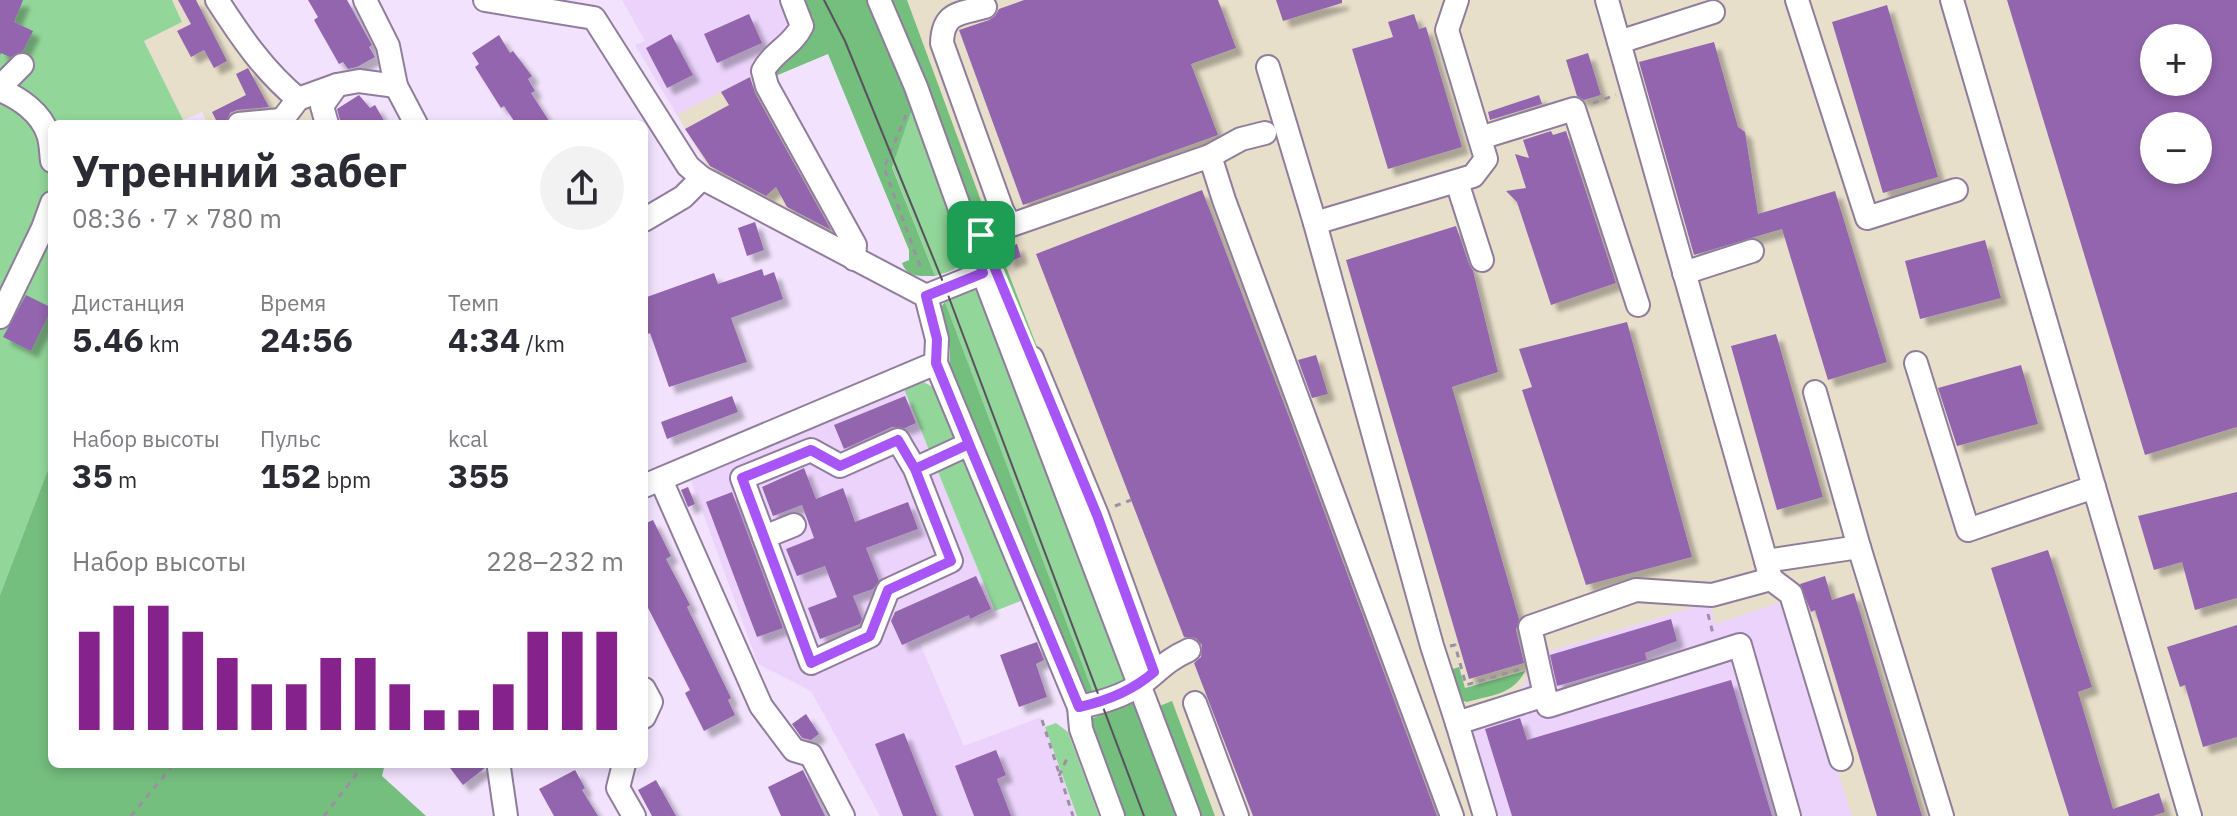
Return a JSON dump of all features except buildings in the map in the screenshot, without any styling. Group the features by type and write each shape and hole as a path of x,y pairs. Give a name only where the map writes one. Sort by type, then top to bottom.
{"street":[{"path":"217,0 249,49 298,99"},
{"path":"365,0 388,46 396,86 414,120"},
{"path":"485,0 588,9 688,166 702,178 920,293 937,339 936,363 1079,707 1081,729 1113,816"},
{"path":"792,0 802,26 763,71 767,86 855,245 854,259"},
{"path":"879,0 976,237 1097,515 1189,816"},
{"path":"1315,223 1457,182 1473,176 1486,159 1447,30 1457,0"},
{"path":"1607,0 1768,570 1791,594 1841,759"},
{"path":"1797,0 1867,218 1956,190"},
{"path":"1952,0 2190,816"},
{"path":"989,2 951,16 942,28 942,43 1010,225"},
{"path":"1619,42 1713,12"},
{"path":"22,65 0,88 33,110 48,134"},
{"path":"1268,67 1315,223 1432,646 1485,816"},
{"path":"282,120 298,99 337,85 359,81 396,86"},
{"path":"326,120 322,106 337,85"},
{"path":"1480,138 1574,109 1638,305"},
{"path":"976,237 1210,156 1241,139 1265,133"},
{"path":"1210,156 1452,816"},
{"path":"648,218 683,197 702,178"},
{"path":"1457,182 1482,260"},
{"path":"0,317 48,214"},
{"path":"976,237 983,273 1147,678"},
{"path":"1684,273 1752,251"},
{"path":"920,293 983,273"},
{"path":"843,816 811,755 794,750 761,706 652,483 936,363"},
{"path":"1916,363 1968,530 2094,487"},
{"path":"1815,392 1942,816"},
{"path":"898,440 915,469 951,561 888,590 870,636 811,663 742,478 811,450 840,466 898,440"},
{"path":"915,469 969,444"},
{"path":"764,537 794,525"},
{"path":"1789,816 1740,645 1548,706 1530,627 1636,590 1712,595 1768,570 1859,547"},
{"path":"1079,707 1101,703 1147,678 1168,659 1189,650"},
{"path":"1457,723 1545,695"},
{"path":"1195,703 1237,816"},
{"path":"499,768 506,816"},
{"path":"623,768 618,788 634,816"}],"path":[{"path":"1574,109 1632,90"},
{"path":"905,115 884,168 923,270 920,293"},
{"path":"1104,510 1131,500"},
{"path":"1702,595 1719,653"},
{"path":"1445,643 1447,647 1455,645 1466,685 1537,664"},
{"path":"1042,720 1073,816"},
{"path":"131,816 171,768"},
{"path":"324,816 359,768"}],"shaded area":[{"path":"172,0 225,0 311,106 315,120 206,120 202,112 183,120 144,41 182,22"},
{"path":"622,0 785,0 796,25 756,74 677,115 635,45 645,41"},
{"path":"889,0 2237,0 2237,816 1852,816 1784,601 1715,624 1710,602 1547,652 1516,694 1450,712 1479,816 1198,816"},
{"path":"756,74 840,231 832,238 713,175 677,115"},
{"path":"902,384 995,611 920,644 964,746 1041,717 1077,816 880,816 811,691 758,664 689,475"},
{"path":"1785,600 1852,816 1479,816 1450,712 1471,706 1533,673 1547,652 1710,602 1716,624"}],"green space":[{"path":"0,0 172,0 182,22 144,41 183,120 48,120 48,469 0,595"},
{"path":"799,0 868,0 914,104 892,167 935,276 915,275 904,268 902,263 909,260 909,250 828,54 773,77 771,66 786,52"},
{"path":"889,0 907,0 991,228 976,233"},
{"path":"914,104 968,251 959,266 935,276 892,166"},
{"path":"1001,254 1091,486 1075,492 985,260"},
{"path":"977,289 982,293 1126,679 1094,695 945,302 964,291"},
{"path":"945,302 1094,695 1086,696 949,379 950,350 939,309"},
{"path":"912,380 922,381 936,389 1026,599 995,611 902,384"},
{"path":"48,469 48,768 384,768 382,776 426,816 0,816 0,595"},
{"path":"1459,667 1465,688 1525,671 1508,690 1467,702 1460,700 1447,671"},
{"path":"1131,701 1140,706 1181,816 1121,816 1087,728 1093,718"},
{"path":"1172,701 1215,816 1198,816 1157,707"},
{"path":"1056,723 1068,732 1099,816 1077,816 1045,727"}],"tram line":[{"path":"824,0 845,41 945,287 1144,816"}],"route":[{"path":"981,235 971,239 983,273 926,296 937,339 936,363 969,444 915,469 898,440 840,466 811,450 742,478 811,663 870,636 888,590 951,561 915,469 969,444 1079,707 1101,703 1140,684 1154,672 1097,515 981,235"}]}
